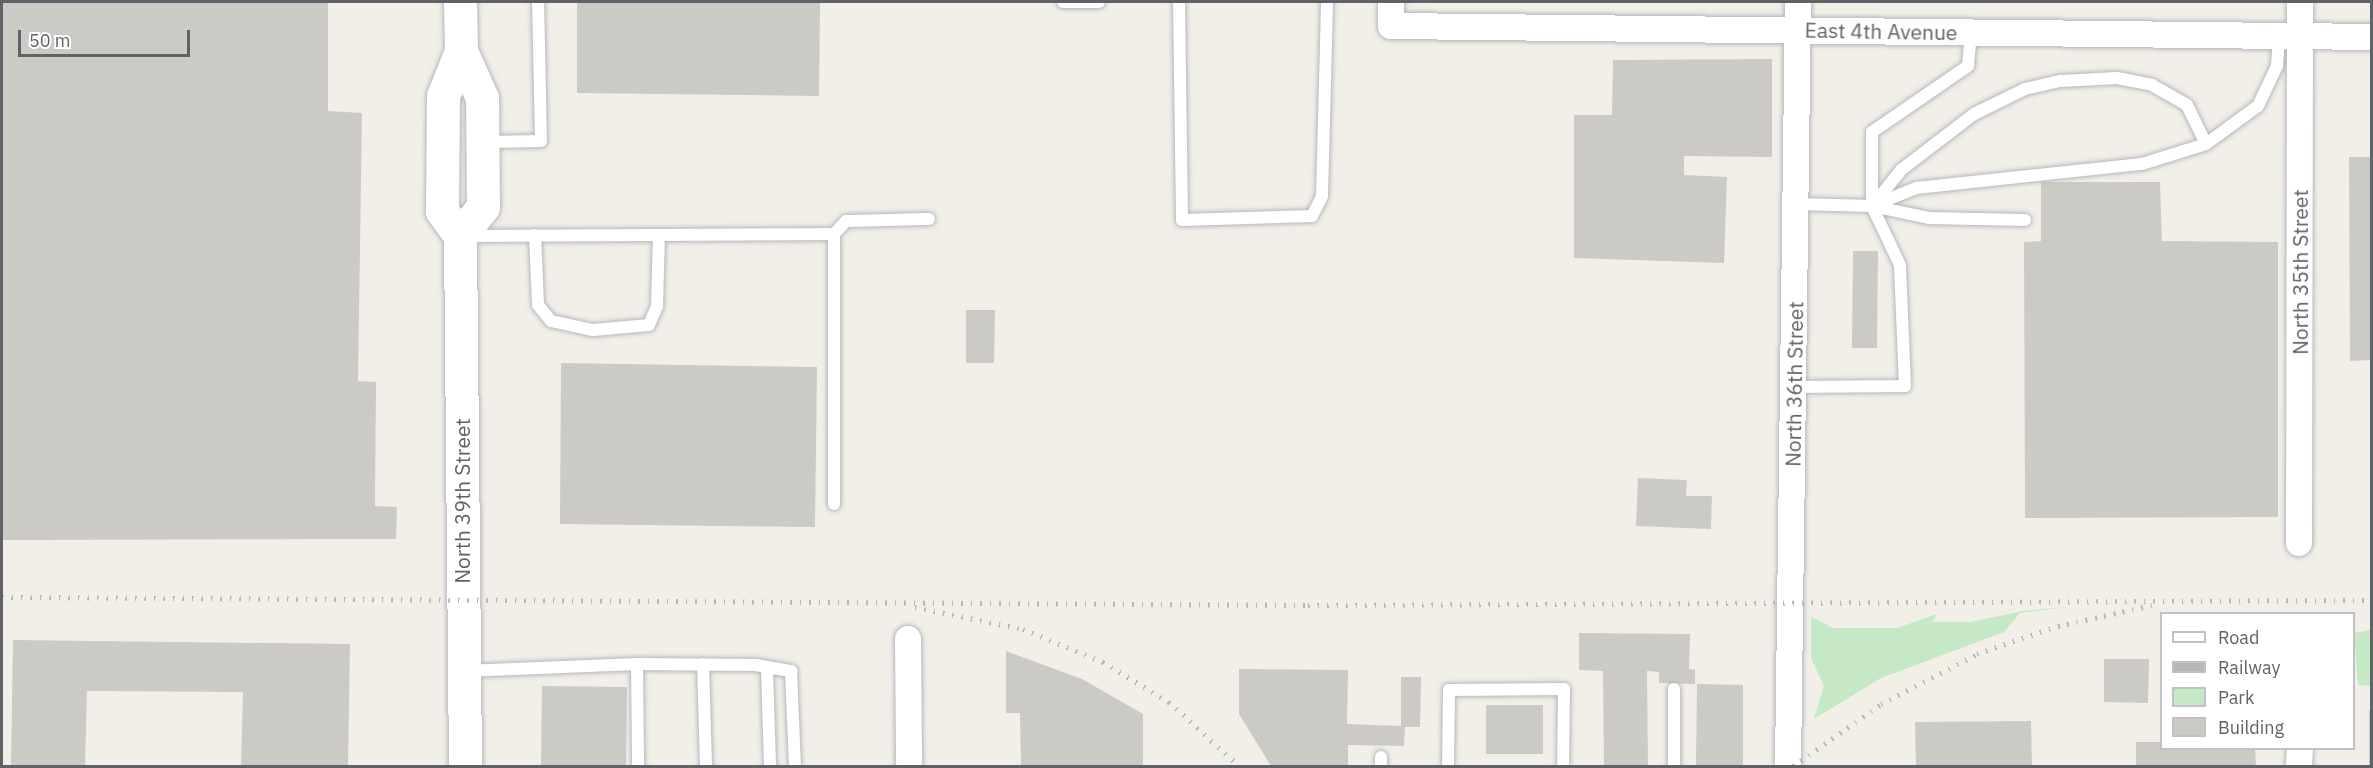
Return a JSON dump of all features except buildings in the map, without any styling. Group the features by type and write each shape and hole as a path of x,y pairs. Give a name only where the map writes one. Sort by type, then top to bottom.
{"main road":[{"path":"460,2 461,51 482,98 483,142 483,207 460,236 442,211 443,96 461,51"},
{"name":"North 39th Street","path":"460,236 465,766"}],"street":[{"name":"North 36th Street","path":"1788,766 1795,387 1798,2"},
{"name":"North 35th Street","path":"2299,543 2290,36 2300,2"},
{"name":"East 4th Avenue","path":"1391,14 1798,30 2372,37"},
{"path":"908,639 909,766"},
{"path":"2299,766 2300,750"}],"lane":[{"path":"483,142 541,141 538,2"},
{"path":"1063,2 1099,2"},
{"path":"1179,2 1182,220 1312,216 1322,196 1327,2"},
{"path":"1795,387 1905,386 1900,265 1872,206 1872,132 1968,66 1971,32"},
{"path":"1872,206 1916,188 2142,164 2206,144 2258,106 2290,36"},
{"path":"1872,206 1901,170 1974,114 2025,89 2061,81 2117,78 2152,85 2187,105 2206,144"},
{"path":"1797,204 1872,206 1929,218 2025,220"},
{"path":"834,504 834,234 846,221 928,219"},
{"path":"460,236 834,234"},
{"path":"536,235 537,305 551,321 593,330 649,325 657,306 660,235"},
{"path":"637,664 638,766"},
{"path":"463,671 637,664 703,664 791,671 795,766"},
{"path":"703,664 705,766"},
{"path":"767,669 770,766"},
{"path":"1448,766 1449,690 1564,689 1563,766"},
{"path":"1674,689 1674,766"}],"green space":[{"path":"2074,606 2020,613 2004,632 1881,678 1814,719 1824,686 1811,658 1811,617 1833,628 1897,628 1937,614 1933,622 1970,622 2024,611"},
{"path":"2371,630 2371,686 2358,685 2355,633"}],"railway":[{"path":"2,597 1308,605 2372,600"},
{"path":"1793,766 1881,704 1977,654 2058,626 2153,605"},
{"path":"915,607 1023,629 1103,662 1169,702 1239,766"}]}
